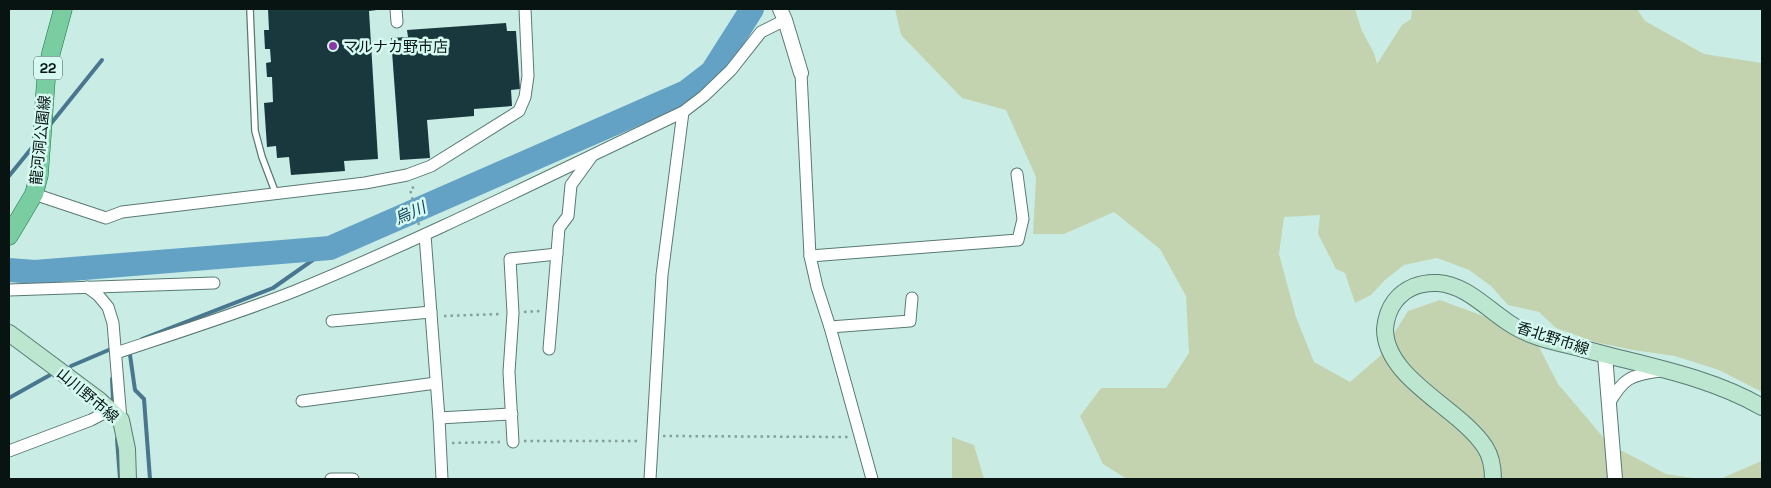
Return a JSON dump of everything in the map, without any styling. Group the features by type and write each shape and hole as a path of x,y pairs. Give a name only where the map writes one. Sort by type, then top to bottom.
{"main road":[{"name":"龍河洞公園線","path":"9,236 34,194 39,175 46,80 63,9"},
{"name":"香北野市線","path":"1493,479 1490,458 1485,446 1459,419 1414,382 1390,353 1385,337 1386,319 1391,306 1399,295 1419,284 1436,283 1451,286 1476,297 1491,312 1514,326 1542,338 1693,377 1723,388 1762,407"},
{"name":"山川野市線","path":"9,333 116,415 127,449 128,479"}],"street":[{"path":"396,9 396,22"},
{"path":"34,194 106,218 122,212 365,183 407,175 431,166 519,111 525,97 528,76 525,9"},
{"path":"116,353 212,322 423,236 683,112 704,96 732,70 761,32 782,14 801,73 810,256 817,287 872,479"},
{"path":"650,479 662,274 683,112"},
{"path":"549,349 559,228 568,216 571,185 593,155"},
{"path":"810,256 1018,240 1023,219 1017,174"},
{"path":"423,236 431,314 442,479"},
{"path":"513,442 509,372 513,313 510,259 557,254"},
{"path":"9,290 214,283"},
{"path":"9,451 91,420 116,415 116,353 113,323 108,307 87,286"},
{"path":"830,327 910,321 912,298"},
{"path":"332,321 431,314"},
{"path":"1605,355 1615,479"},
{"path":"1609,404 1622,382 1642,374 1667,370"},
{"path":"302,401 436,383"},
{"path":"439,418 512,414"},
{"path":"331,479 353,479"}],"lane":[{"path":"250,9 256,131 262,157 276,194"}],"path":[{"path":"410,189 423,236"},
{"path":"431,314 513,313 552,309"},
{"path":"440,444 653,438 860,438"}],"green space":[{"path":"895,9 1355,9 1362,31 1374,53 1377,64 1402,25 1411,19 1412,9 1637,9 1645,21 1704,54 1762,63 1762,392 1719,370 1675,356 1595,342 1556,328 1539,312 1508,305 1491,286 1469,270 1437,258 1404,265 1385,280 1371,295 1355,303 1345,273 1336,269 1318,234 1320,215 1284,217 1279,254 1296,317 1314,362 1350,382 1380,356 1408,311 1440,300 1486,317 1538,345 1558,384 1609,444 1666,474 1700,479 1127,479 1103,464 1080,416 1101,388 1166,388 1189,353 1186,296 1160,249 1114,212 1064,234 1033,234 1036,177 1006,110 962,98 901,35"},
{"path":"952,437 974,445 984,479 952,479"},
{"path":"1762,460 1762,479 1720,479 1759,462"}],"building":[{"path":"268,9 377,9 369,11 378,159 344,161 345,171 291,175 289,157 277,158 276,146 267,147 264,103 273,102 272,77 267,77 266,63 271,62 270,49 265,49 264,30 269,30"},
{"path":"506,23 507,31 516,31 520,89 511,90 512,106 474,109 474,116 427,120 430,158 400,160 391,38 408,37 407,30"}],"waterway":[{"name":"烏川","path":"9,270 35,272 330,248 686,92 712,72 752,9"},
{"path":"49,126 102,60"},
{"path":"9,176 35,144"},
{"path":"142,339 273,288 330,248"},
{"path":"71,366 111,349 111,352"},
{"path":"130,355 135,390 144,399 150,479"},
{"path":"9,398 50,375"},
{"path":"112,379 113,399"},
{"path":"117,439 120,479"}],"place":[{"name":"マルナカ野市店","path":"333,46"}]}
